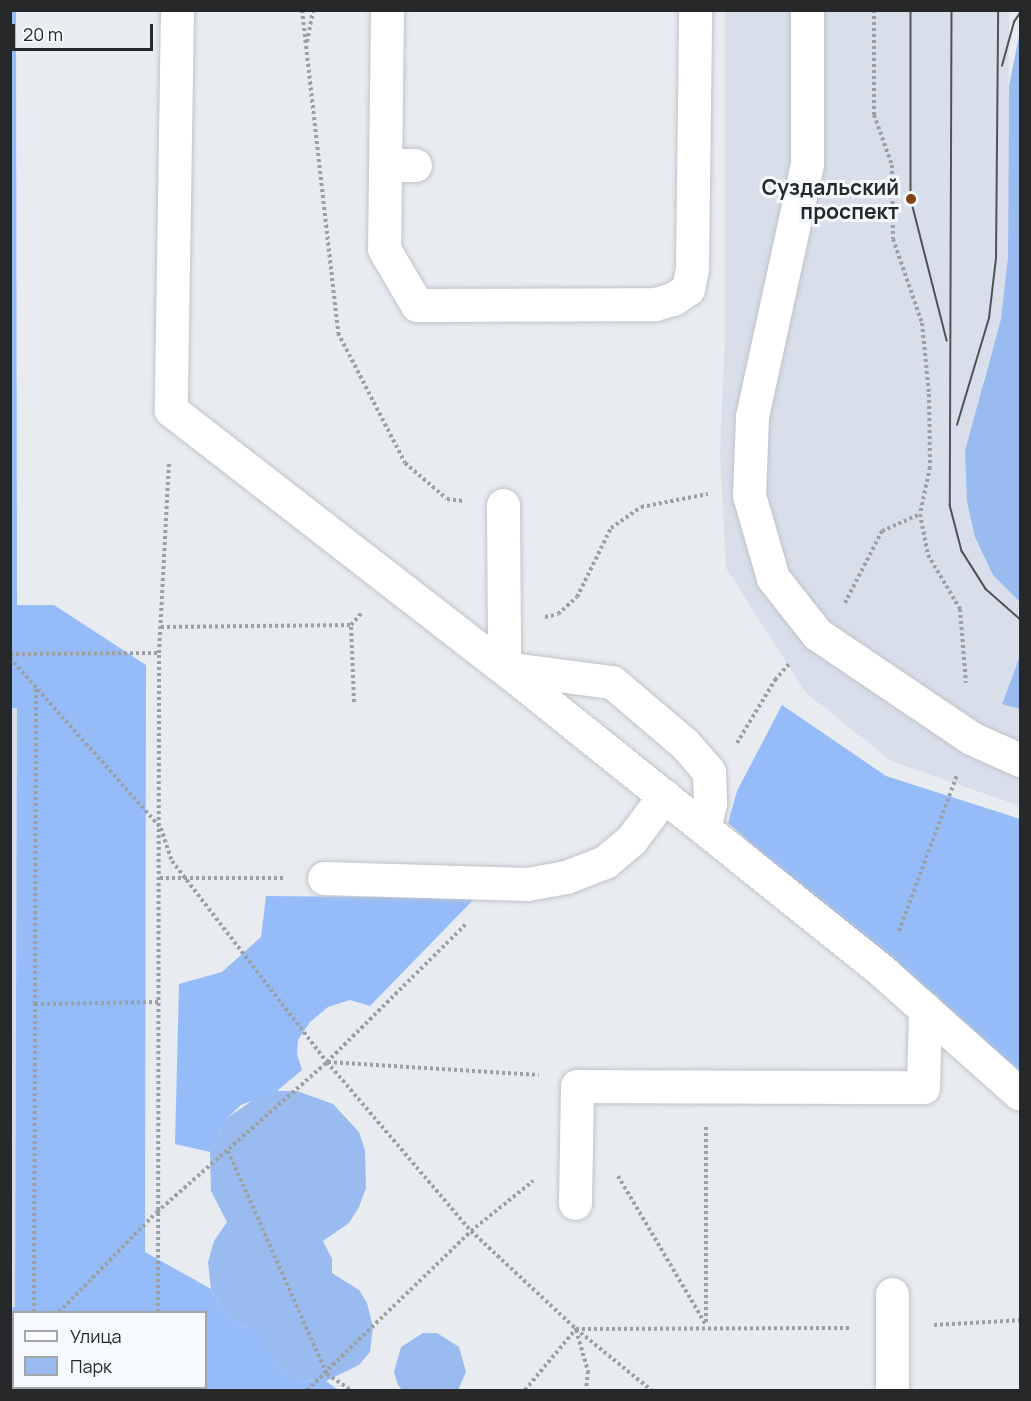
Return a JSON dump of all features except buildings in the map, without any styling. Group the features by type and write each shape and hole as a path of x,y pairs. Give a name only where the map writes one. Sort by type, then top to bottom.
{"lane":[{"path":"177,10 171,410 504,668 883,972 1020,1094"},
{"path":"387,10 400,165 384,249 417,305 655,304 674,299 688,289 692,269 695,10"},
{"path":"807,10 807,164 752,417 750,487 773,578 817,634 971,738 1020,760"},
{"path":"503,505 504,668"},
{"path":"504,668 612,682 684,743 708,772 710,803 704,828"},
{"path":"324,878 507,884 566,878 605,862 632,839 664,796"},
{"path":"575,1203 578,1143 577,1086 923,1087 924,1009"},
{"path":"892,1294 892,1390"}],"path":[{"path":"306,47 314,10"},
{"path":"874,10 874,115 892,165 893,238 922,323 929,394 930,467 920,514 928,555 960,609 971,738 883,972"},
{"path":"158,1311 161,828 159,653 171,410"},
{"path":"504,626 558,614 577,597 611,528 640,507 750,487"},
{"path":"354,702 351,625 390,579"},
{"path":"161,627 351,625"},
{"path":"10,656 159,653"},
{"path":"10,656 161,828 172,861 188,878 327,1062 471,1231 576,1329 651,1390"},
{"path":"34,1311 36,688"},
{"path":"160,878 324,878"},
{"path":"60,1311 157,1212 327,1062 507,884"},
{"path":"34,1004 160,1002"},
{"path":"327,1062 531,1073 577,1086"},
{"path":"706,1087 706,1325"},
{"path":"307,1390 327,1374 471,1231 578,1143 602,1149 706,1325"},
{"path":"228,1151 327,1374 351,1390"},
{"path":"525,1390 576,1329 706,1325 892,1328 1020,1320"},
{"path":"576,1329 588,1371 586,1390"}],"shaded area":[{"path":"16,10 17,605 54,605 146,665 145,1252 211,1289 223,1310 241,1326 263,1334 271,1356 285,1372 299,1380 326,1381 338,1390 11,1390 11,1308 15,1307 17,708 10,708 10,11"},
{"path":"725,11 1009,11 1008,257 1001,319 983,381 1020,602 1020,656 1002,703 1020,709 1020,806 891,761 806,693 726,568 720,453 725,334"},
{"path":"782,705 886,776 1020,819 1020,1080 728,823 737,791"},
{"path":"10,708 17,708 15,1307 11,1308"},
{"path":"266,896 475,898 370,1006 350,1000 328,1007 310,1022 298,1040 297,1054 302,1070 277,1091 241,1105 227,1118 210,1152 175,1144 179,984 222,972 261,937"}],"green space":[{"path":"1020,31 1020,602 993,575 975,537 967,501 965,451 1001,319 1008,257 1009,86"},
{"path":"1020,656 1020,709 1002,704"},
{"path":"277,1091 297,1091 333,1104 359,1132 365,1150 366,1188 359,1207 349,1223 323,1241 332,1259 332,1273 359,1290 367,1303 373,1327 370,1352 359,1365 326,1381 299,1380 285,1372 271,1356 262,1334 241,1326 223,1310 211,1289 208,1262 214,1241 227,1222 211,1191 210,1152 227,1118 259,1096"},
{"path":"423,1333 437,1333 459,1347 466,1372 458,1390 402,1390 398,1385 394,1372 401,1347"}],"tram line":[{"path":"911,10 911,199 947,340"},
{"path":"952,10 950,505 962,551 986,589 1020,619"},
{"path":"957,425 989,318 996,258 998,10"},
{"path":"1002,66 1014,22 1020,13"}],"place":[{"name":"Суздальский проспект","path":"911,199"}]}
